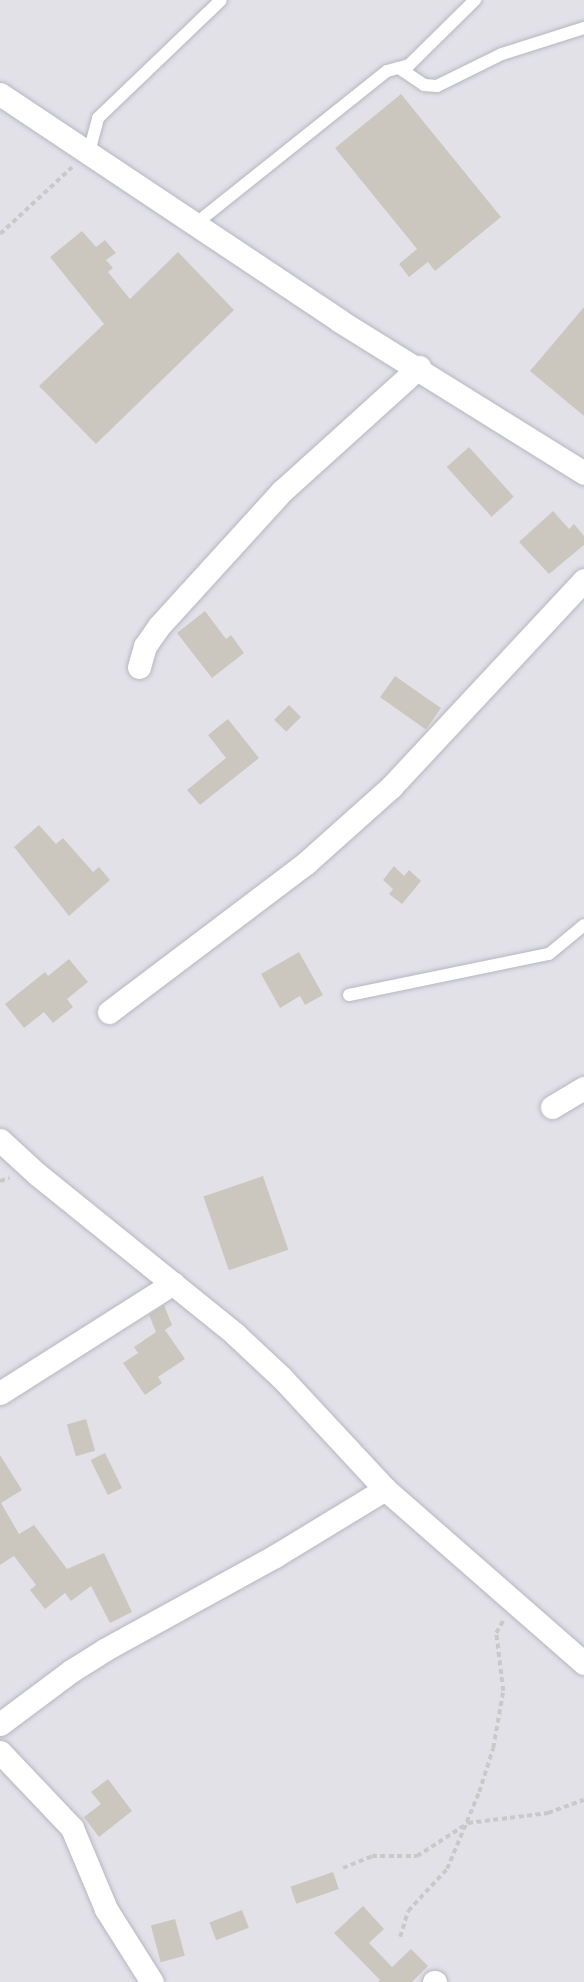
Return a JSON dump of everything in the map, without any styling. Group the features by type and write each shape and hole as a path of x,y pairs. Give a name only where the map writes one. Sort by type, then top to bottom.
{"street":[{"path":"0,94 340,321 419,367 584,473"},
{"path":"139,667 145,646 159,626 282,491 419,367"},
{"path":"109,1012 306,863 391,787 584,580"},
{"path":"552,1107 584,1088"},
{"path":"0,1140 37,1174 173,1283 282,1378 385,1489 584,1663"},
{"path":"0,1392 173,1283"},
{"path":"0,1724 94,1656 275,1556 385,1489"},
{"path":"0,1752 72,1828 106,1909 152,1982"}],"lane":[{"path":"89,152 98,118 221,0"},
{"path":"194,225 387,71 409,65 475,0"},
{"path":"398,68 424,85 437,86 502,54 584,28"},
{"path":"349,995 549,954 584,925"}],"path":[{"path":"0,234 89,152"},
{"path":"400,1937 408,1911 447,1869 468,1823 492,1748 503,1691 496,1633 517,1604"},
{"path":"343,1868 372,1856 417,1856 468,1823 548,1813 584,1800"}],"shaded area":[{"path":"0,0 584,0 584,1982 0,1982"}],"building":[{"path":"401,94 501,217 435,271 428,262 409,277 399,264 417,249 335,148"},
{"path":"82,231 96,247 105,240 116,253 106,260 113,268 108,272 130,299 178,252 234,310 96,444 39,386 104,324 50,257"},
{"path":"584,307 584,416 530,371"},
{"path":"469,447 514,497 492,517 447,467"},
{"path":"553,511 569,529 574,524 584,536 584,545 549,574 519,542"},
{"path":"205,611 226,639 231,635 244,653 212,678 177,633"},
{"path":"395,676 441,708 426,729 380,697"},
{"path":"289,705 301,717 286,732 274,720"},
{"path":"228,719 259,758 200,805 187,790 226,758 208,735"},
{"path":"39,825 56,844 63,838 93,872 99,867 110,880 69,916 14,847"},
{"path":"394,866 404,876 409,870 421,881 402,904 389,894 393,889 383,880"},
{"path":"299,952 323,995 305,1005 300,996 280,1008 261,974"},
{"path":"69,959 88,982 67,999 73,1007 53,1023 44,1012 24,1028 5,1004 45,972 48,976"},
{"path":"263,1176 288,1250 229,1270 203,1197"},
{"path":"164,1305 172,1325 165,1330 185,1359 158,1377 162,1383 145,1395 123,1363 138,1353 134,1347 156,1332 149,1315"},
{"path":"86,1419 95,1451 76,1456 67,1425"},
{"path":"105,1453 122,1488 108,1495 91,1460"},
{"path":"0,1455 22,1490 1,1503 19,1534 34,1525 67,1569 104,1553 132,1612 110,1623 91,1586 71,1601 65,1593 45,1609 30,1590 36,1585 14,1556 0,1565"},
{"path":"108,1779 132,1811 99,1837 84,1817 101,1804 91,1792"},
{"path":"333,1872 339,1889 296,1904 290,1887"},
{"path":"363,1906 384,1929 369,1943 392,1967 411,1949 428,1966 412,1982 378,1982 380,1980 334,1933"},
{"path":"242,1910 249,1928 216,1940 209,1923"},
{"path":"175,1919 185,1956 161,1962 151,1925"}]}
